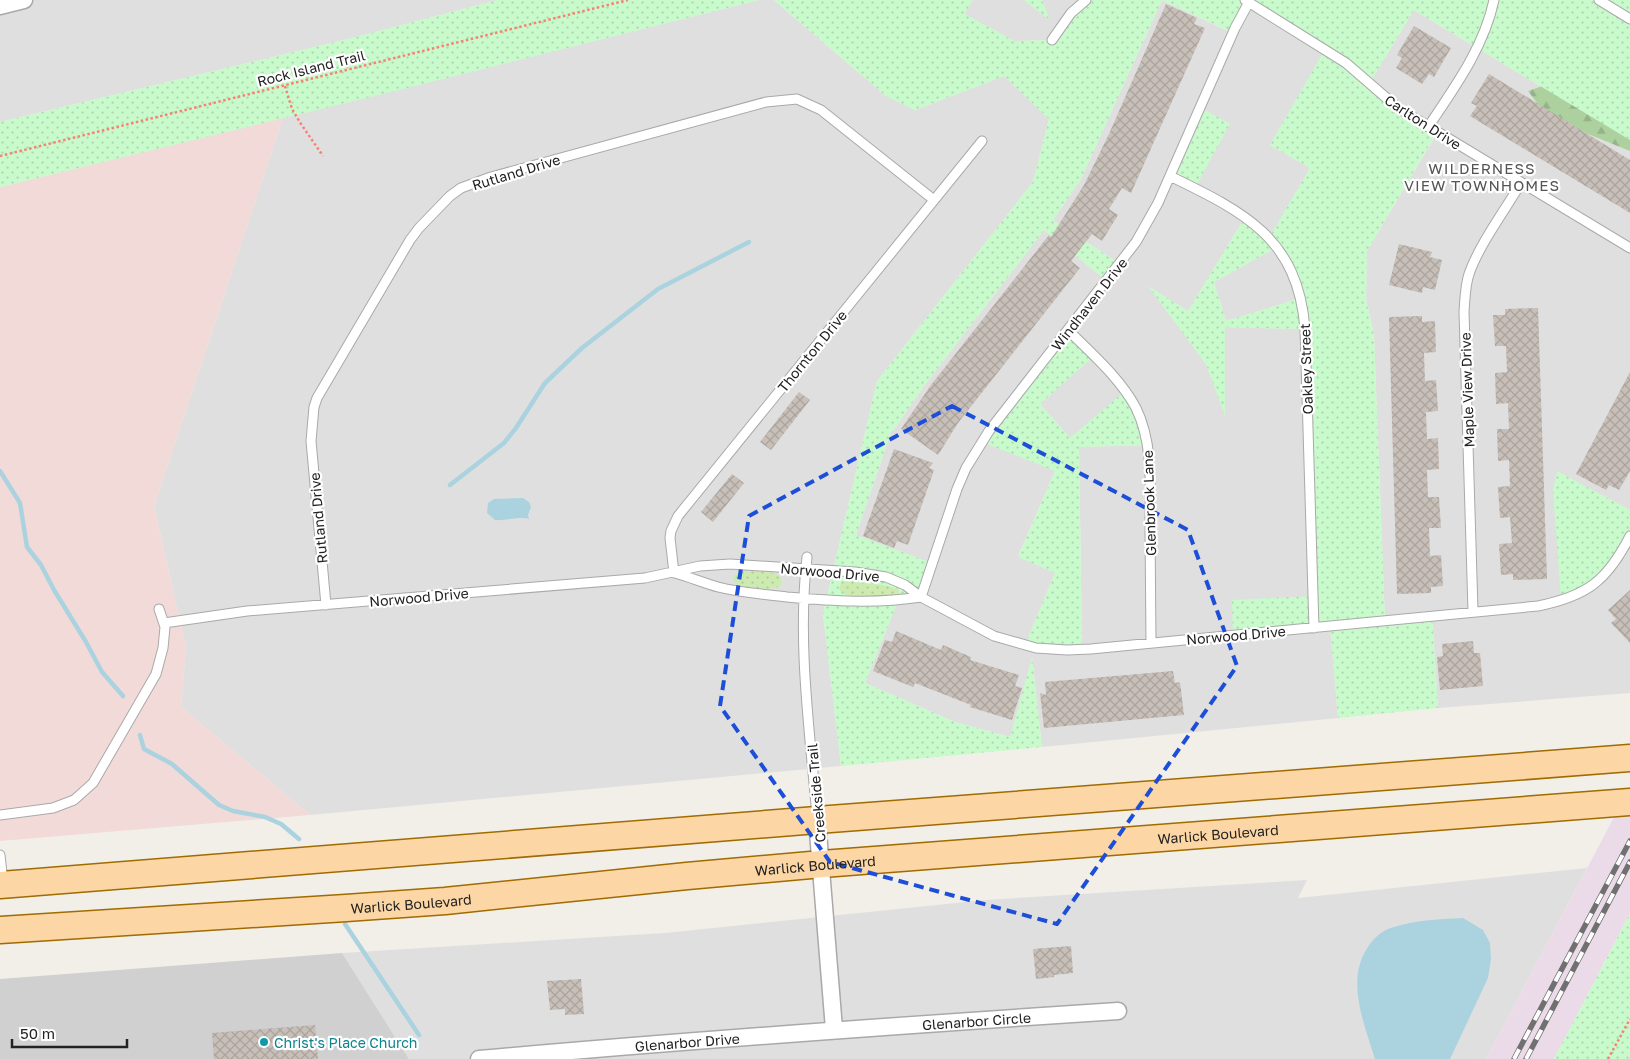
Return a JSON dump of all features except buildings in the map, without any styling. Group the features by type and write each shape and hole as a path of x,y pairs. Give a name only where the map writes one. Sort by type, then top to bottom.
{"main road":[{"path":"2,885 817,820 1623,759"},
{"name":"Warlick Boulevard","path":"0,930 435,902 822,864 1630,802"}],"street":[{"path":"0,4 24,0"},
{"name":"Creekside Trail","path":"817,820 834,1029"},
{"name":"Glenarbor Circle","path":"834,1029 1118,1011"},
{"name":"Glenarbor Drive","path":"479,1059 654,1051 834,1029"}],"lane":[{"path":"1052,40 1070,13 1086,0"},
{"path":"1428,127 1478,48 1490,20 1494,0"},
{"path":"1599,0 1630,19"},
{"name":"Carlton Drive","path":"1247,1 1346,63 1398,108 1630,248"},
{"name":"Windhaven Drive","path":"921,597 956,489 966,468 989,431 1136,242 1158,203 1247,1"},
{"name":"Rutland Drive","path":"326,605 311,441 314,407 317,398 410,240 430,216 461,188 491,177 766,102 797,99 821,110 934,200"},
{"name":"Thornton Drive","path":"674,572 670,538 678,516 982,141"},
{"name":"Oakley Street","path":"1170,176 1224,204 1245,217 1262,231 1284,256 1298,286 1303,305 1305,329 1314,628"},
{"name":"Maple View Drive","path":"1473,611 1464,312 1466,292 1475,260 1521,183"},
{"name":"Glenbrook Lane","path":"1068,330 1128,395 1141,421 1145,434 1150,480 1151,643"},
{"name":"Norwood Drive","path":"164,623 247,611 645,578 700,566 730,564 855,572 886,577 905,585 921,597 994,636 1030,647 1068,650 1538,606 1561,601 1585,591 1610,569 1630,536"},
{"name":"Creekside Trail","path":"806,557 803,598 804,653 817,820"},
{"name":"Norwood Drive","path":"674,572 749,593 863,603 921,597"},
{"path":"0,816 53,808 74,800 93,784 156,674 163,648 164,623 159,609"},
{"path":"0,855 2,885"}],"path":[{"name":"Rock Island Trail","path":"0,156 628,0"},
{"path":"285,85 292,109 323,156"},
{"path":"1608,1059 1630,1019"}],"highlighted area":[{"path":"952,406 1188,530 1237,666 1057,924 830,862 720,706 749,516"}],"shaded area":[{"path":"0,0 498,0 348,39 0,122"},
{"path":"759,0 774,0 886,96 915,110 1004,76 1049,119 1033,182 877,381 823,614 841,766 310,815 181,707 186,647 154,506 283,118"},
{"path":"972,0 1024,0 1049,19 1042,0 1086,0 1052,40 1014,41 964,14"},
{"path":"1162,0 1232,33 1249,2 1326,49 1270,145 1310,168 1269,239 1245,217 1188,311 1149,287 1206,364 1225,414 1225,327 1305,329 1338,718 1042,747 1032,658 1011,737 955,722 865,683 898,601 856,535 890,435 924,386 1044,230 1107,281 1120,264 1053,220 1081,179","holes":["1093,356 1040,404 1070,438 1147,445 1079,447 1082,649 1025,645 1055,573 1018,556 1055,471 989,431"]},
{"path":"1414,10 1630,140 1630,510 1557,472 1630,536 1630,693 1438,708 1432,616 1385,621 1374,335 1366,299 1367,251 1437,133 1369,84"},
{"path":"283,118 154,506 186,647 181,707 310,815 0,841 0,187"},
{"path":"1277,247 1301,298 1226,321 1214,282"},
{"path":"1630,787 1630,913 1554,1059 1486,1059"},
{"path":"1587,868 1486,1059 409,1059 342,953 665,933 985,900 1307,880 1298,898"},
{"name":"Christ's Place Church","path":"342,953 409,1059 0,1059 0,979"}],"green space":[{"path":"498,0 759,0 0,187 0,122 348,39"},
{"path":"774,0 972,0 965,14 1014,41 1052,40 1086,0 1162,0 1081,179 1053,220 1120,264 1107,281 1044,230 924,386 890,435 856,535 932,563 921,597 898,601 865,683 955,722 1010,737 1032,657 1042,747 841,766 823,614 877,381 1033,182 1049,119 1004,76 915,110 886,96"},
{"path":"1024,0 1042,0 1050,20"},
{"path":"1162,0 1630,0 1630,140 1414,10 1369,84 1437,132 1367,251 1366,299 1374,335 1385,621 1432,616 1438,708 1338,718 1330,626 1233,635 1232,600 1313,596 1305,329 1225,327 1225,416 1206,364 1148,286 1188,311 1245,217 1269,238 1310,168 1270,145 1325,49 1249,3 1233,33","holes":["1277,247 1301,298 1226,321 1214,282"]},
{"path":"1548,84 1630,122 1630,151 1588,134 1540,107 1528,91"},
{"path":"1200,107 1230,124 1195,188 1170,176"},
{"path":"1068,330 1094,356 1040,404 1070,438 1125,391 1147,445 1079,447 1082,649 1025,645 1055,573 1018,557 1055,471 982,442"},
{"path":"1557,471 1630,510 1630,536 1610,569 1561,601 1553,490"},
{"path":"740,571 768,571 781,578 781,586 763,589 742,586 733,580 735,574"},
{"path":"846,581 882,585 898,589 900,593 898,595 875,597 850,596 839,589 841,583"},
{"path":"1630,913 1630,1059 1554,1059 1623,927"}],"water":[{"path":"523,498 529,502 531,507 528,515 529,519 495,520 487,513 488,503 494,499"},
{"path":"1463,918 1483,930 1490,943 1491,959 1488,978 1450,1059 1375,1059 1362,1016 1357,986 1358,971 1362,957 1370,944 1380,933 1390,928 1420,921"}],"waterway":[{"path":"450,485 504,443 545,383 582,348 658,289 749,242"},
{"path":"0,471 20,503 27,547 41,565 102,672 123,696"},
{"path":"140,735 144,749 172,764 219,805 233,811 265,817 281,824 299,839"},
{"path":"345,924 419,1035"}],"railway":[{"path":"1514,1059 1630,841"},
{"path":"1526,1059 1630,862"}],"place":[{"name":"Christ's Place Church","path":"264,1042"}],"district":[{"name":"WILDERNESS VIEW TOWNHOMES","path":"1482,176"}]}
